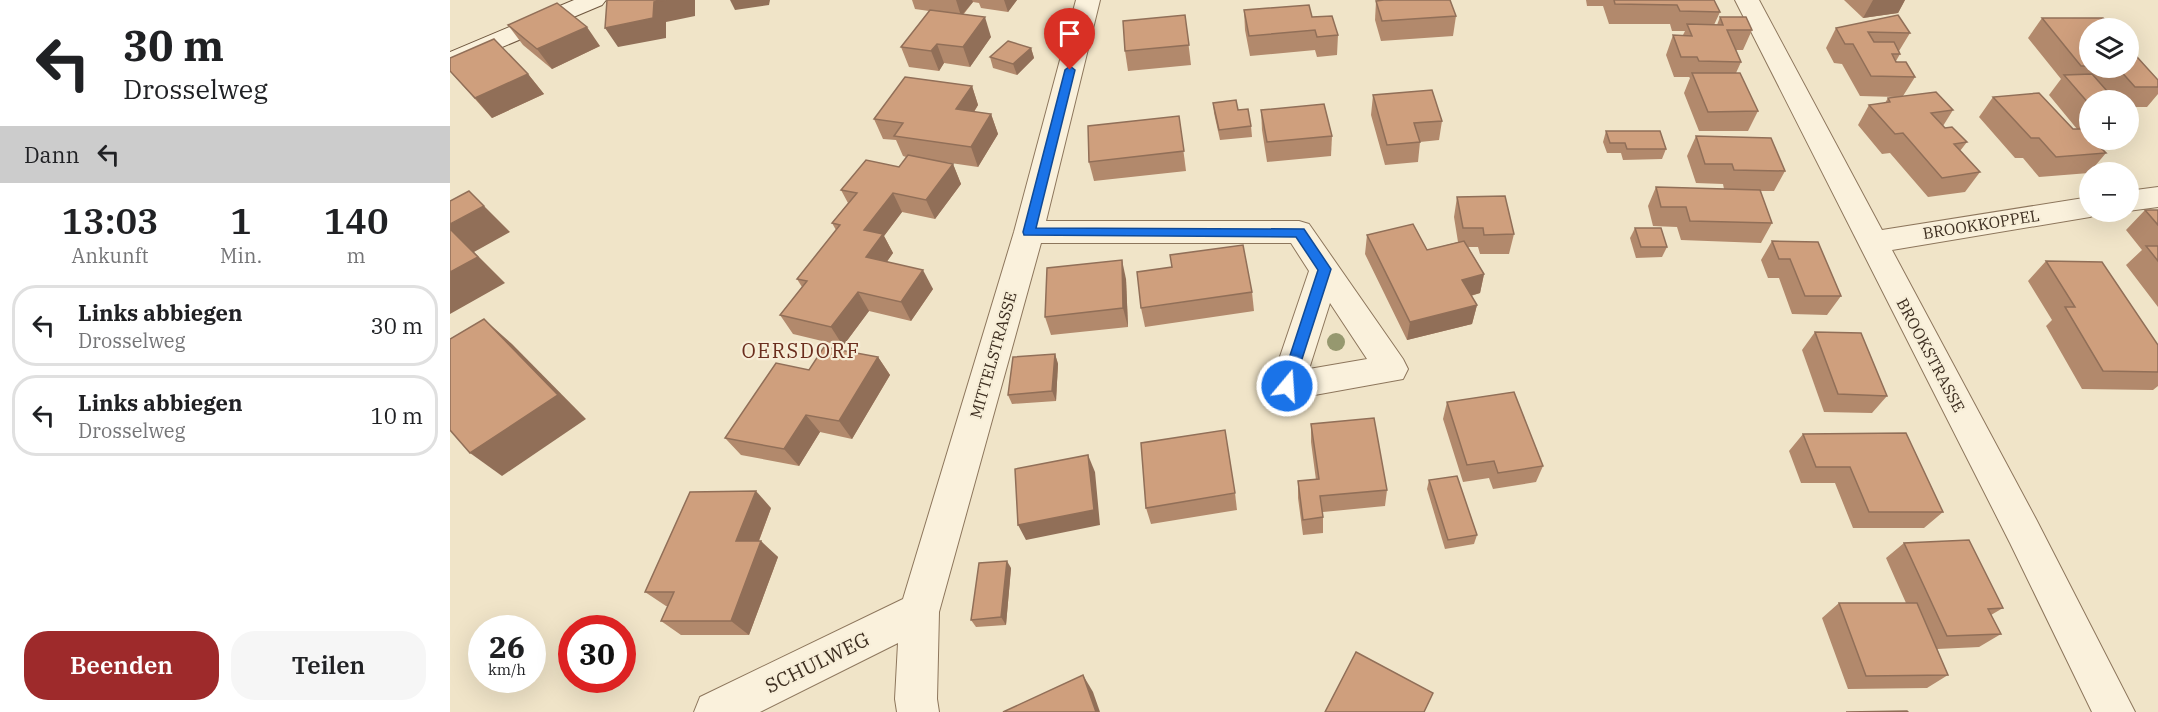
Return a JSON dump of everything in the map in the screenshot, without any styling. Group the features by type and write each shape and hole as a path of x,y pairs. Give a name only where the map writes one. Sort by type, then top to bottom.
{"street":[{"path":"450,61 594,0"},
{"name":"MITTELSTRASSE","path":"918,712 916,699 919,612 1029,232 1088,0"},
{"name":"BROOKSTRASSE","path":"1747,0 2114,712"},
{"path":"2139,200 2158,197"},
{"name":"BROOKKOPPEL","path":"1872,242 2079,209"},
{"path":"1029,232 1299,232 1325,269"},
{"name":"SCHULWEG","path":"715,712 919,612"}],"building":[{"path":"607,0 666,0 654,2 653,18 605,28"},
{"path":"1450,0 1456,16 1382,21 1376,1"},
{"path":"1614,0 1714,0 1720,12 1680,11 1677,5 1615,4"},
{"path":"557,3 587,27 537,49 508,25"},
{"path":"1309,5 1312,17 1332,16 1338,35 1317,37 1315,30 1249,36 1244,10"},
{"path":"930,10 985,17 963,47 937,44 931,51 901,47"},
{"path":"1185,15 1189,45 1125,51 1123,21"},
{"path":"1898,15 1910,33 1868,32 1874,42 1894,42 1900,54 1892,54 1896,62 1906,62 1915,77 1871,76 1853,44 1845,44 1836,28"},
{"path":"1720,17 1746,17 1752,30 1727,30 1741,62 1699,61 1697,57 1681,57 1673,35 1692,36 1687,24 1723,25"},
{"path":"2042,18 2079,18 2079,64"},
{"path":"494,39 528,74 475,98 450,71 450,58"},
{"path":"1008,41 1031,48 1013,64 990,57"},
{"path":"2139,59 2158,80 2158,87 2135,87 2127,78 2139,78"},
{"path":"1692,73 1740,73 1758,111 1708,112"},
{"path":"2079,74 2079,78 2096,78 2106,90 2079,90 2079,92 2064,75"},
{"path":"905,77 972,86 956,109 991,114 971,147 894,136 903,123 874,119"},
{"path":"1432,90 1442,121 1414,123 1420,142 1387,145 1373,95"},
{"path":"1936,92 1953,110 1931,113 1945,128 1952,127 1967,142 1954,144 1980,172 1942,178 1903,133 1895,134 1869,105 1890,102 1888,98"},
{"path":"2039,93 2073,129 2079,129 2079,150 2103,150 2106,153 2056,157 2039,138 2031,138 1993,97"},
{"path":"1236,100 1238,110 1248,109 1251,126 1219,130 1213,103"},
{"path":"1324,104 1332,136 1267,142 1261,110"},
{"path":"1179,116 1184,151 1089,162 1088,126"},
{"path":"1606,131 1660,131 1666,149 1627,149 1625,143 1610,143"},
{"path":"1696,136 1771,138 1785,171 1734,170 1732,164 1705,164"},
{"path":"908,155 953,164 926,200 893,193 864,230 883,234 866,257 923,270 901,302 858,292 831,327 780,315 807,281 797,279 840,225 832,223 857,193 841,190 866,160 899,167"},
{"path":"1656,187 1760,190 1772,223 1690,221 1686,207 1661,207"},
{"path":"469,191 484,206 450,224 450,201"},
{"path":"1505,196 1514,234 1484,235 1483,228 1463,228 1457,197"},
{"path":"2145,210 2158,210 2158,225"},
{"path":"1413,224 1427,250 1464,241 1484,274 1462,280 1477,305 1410,322 1367,235"},
{"path":"1635,228 1661,228 1667,247 1641,247"},
{"path":"450,229 478,257 450,272"},
{"path":"1772,241 1818,242 1841,296 1805,296 1790,259 1779,259"},
{"path":"1243,245 1252,292 1141,308 1137,272 1172,267 1170,255"},
{"path":"2146,246 2158,246 2158,261"},
{"path":"1122,260 1123,308 1045,317 1047,268"},
{"path":"2046,261 2102,262 2158,345 2158,372 2103,371 2065,307 2075,307"},
{"path":"484,319 558,395 470,453 450,430 450,339"},
{"path":"1815,332 1861,333 1887,396 1838,394"},
{"path":"824,347 878,357 839,421 806,415 784,449 725,438 776,363 809,370"},
{"path":"1055,354 1052,391 1008,395 1013,357"},
{"path":"1514,392 1543,466 1498,473 1494,461 1467,465 1447,402"},
{"path":"1374,418 1387,490 1320,496 1323,517 1303,520 1298,481 1319,479 1311,424"},
{"path":"1225,430 1235,493 1146,508 1141,443"},
{"path":"1906,433 1943,512 1869,512 1850,467 1816,467 1803,434"},
{"path":"1088,455 1094,510 1018,525 1015,469"},
{"path":"1457,476 1477,535 1448,540 1429,480"},
{"path":"756,491 736,541 761,541 731,621 661,621 674,592 645,592 690,492"},
{"path":"1969,540 2003,608 1988,609 2001,634 1947,636 1904,543"},
{"path":"1007,561 1001,617 971,620 979,563"},
{"path":"1839,603 1917,603 1948,675 1866,676"},
{"path":"1356,652 1433,693 1424,712 1325,712"},
{"path":"1083,675 1096,712 1003,712"},
{"path":"1907,711 1908,712 1846,712"}],"district":[{"name":"OERSDORF","path":"801,350"}],"route":[{"path":"1070,70 1029,232 1299,232 1325,269 1287,386"}]}
